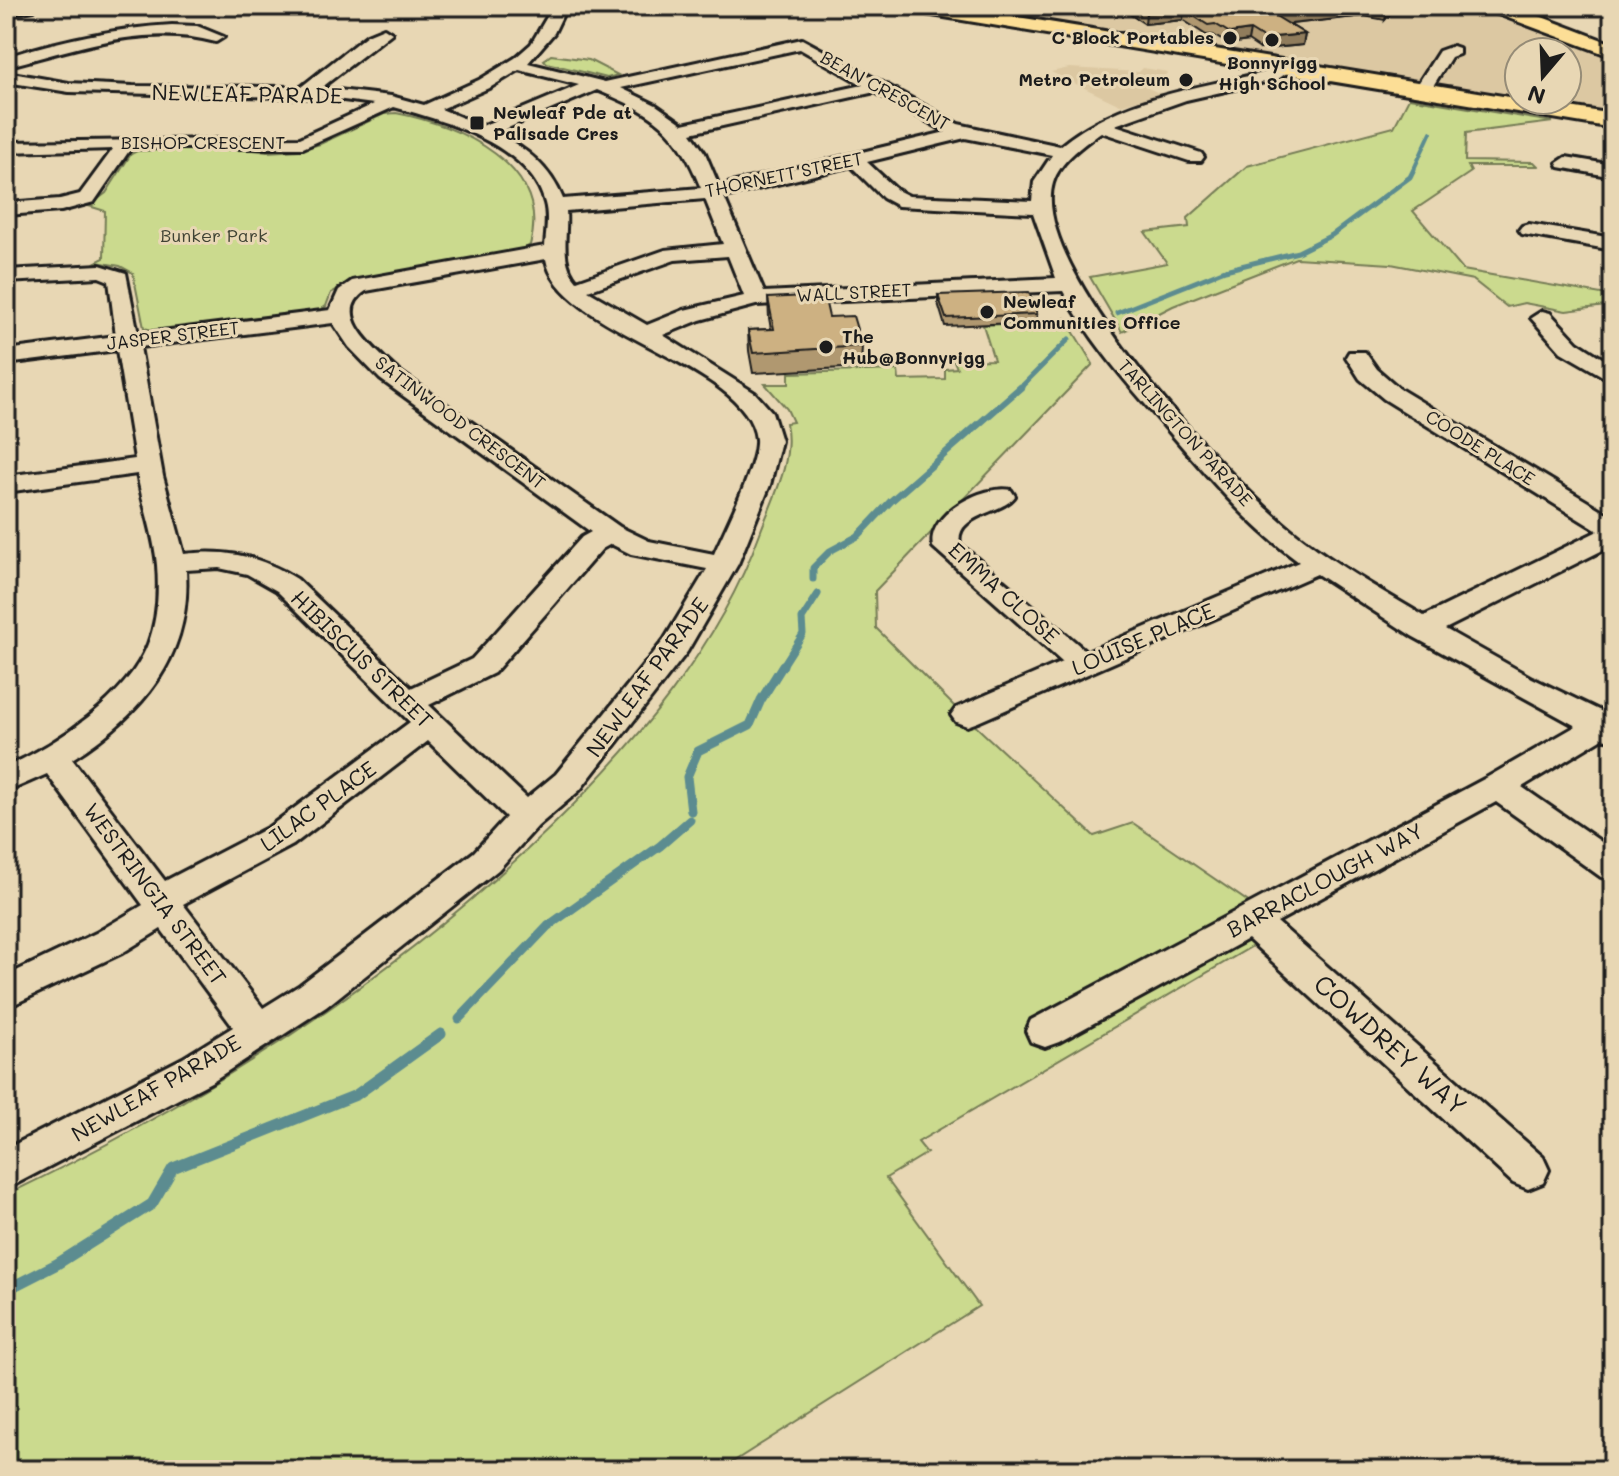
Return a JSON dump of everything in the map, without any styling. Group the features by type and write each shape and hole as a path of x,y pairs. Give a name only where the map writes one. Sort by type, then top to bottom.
{"main road":[{"path":"914,6 1613,121"},
{"path":"1494,6 1613,51"},
{"path":"1518,6 1613,42"}],"street":[{"path":"6,9 27,6"},
{"path":"426,110 483,85 518,65 551,30 558,10"},
{"path":"6,62 57,47 168,28 205,31 216,37"},
{"path":"305,92 372,38 384,33"},
{"name":"BEAN CRESCENT","path":"601,86 802,44 963,133 1064,152"},
{"path":"1422,90 1445,54 1453,51"},
{"path":"518,65 601,86 650,109 680,130 696,153 756,299"},
{"path":"855,160 894,197 905,202 1040,207 1047,175 1064,152 1099,126 1142,108 1272,76 1285,67"},
{"name":"NEWLEAF PARADE","path":"6,77 111,91 305,92 391,102 426,110 483,132 511,148 533,166 555,206 554,251 558,269 574,289 747,398 760,412 769,441 757,485 724,564 703,604 642,691 568,782 526,817 486,861 313,996 197,1070 6,1170"},
{"path":"20,97 46,84"},
{"path":"483,132 601,86"},
{"path":"680,130 875,87"},
{"name":"BISHOP CRESCENT","path":"6,147 303,143 391,102"},
{"path":"1099,126 1195,157"},
{"name":"THORNETT STREET","path":"555,206 712,193 963,133"},
{"path":"6,209 61,205 87,198 126,143"},
{"path":"1566,163 1613,171"},
{"name":"TARLINGTON PARADE","path":"1040,207 1069,284 1089,320 1117,358 1235,492 1264,520 1319,563 1422,629 1489,668 1607,728"},
{"path":"1529,230 1613,244"},
{"path":"574,289 672,254 733,249"},
{"path":"341,315 339,304 343,295 360,286 554,251"},
{"path":"6,276 89,271 115,273 119,277 148,465 171,564 169,626 159,654 139,685 77,742 53,758 6,780"},
{"name":"WALL STREET","path":"645,334 692,315 756,299 1069,284"},
{"name":"JASPER STREET","path":"6,357 341,315"},
{"name":"SATINWOOD CRESCENT","path":"341,315 360,346 388,374 610,533 641,548 724,564"},
{"path":"1542,318 1569,347 1613,375"},
{"name":"COODE PLACE","path":"1357,357 1368,374 1392,394 1613,532"},
{"path":"6,484 148,465"},
{"name":"EMMA CLOSE","path":"1002,496 972,506 945,534 944,540 1084,665"},
{"path":"1422,629 1613,532"},
{"name":"LILAC PLACE","path":"6,993 109,943 162,905 281,836 417,713 483,666 592,543 610,533"},
{"name":"HIBISCUS STREET","path":"171,564 219,558 257,565 287,585 526,817"},
{"name":"LOUISE PLACE","path":"967,715 1319,563"},
{"name":"BARRACLOUGH WAY","path":"1045,1031 1607,728"},
{"name":"WESTRINGIA STREET","path":"53,758 257,1030"},
{"path":"1498,786 1613,868"},
{"name":"COWDREY WAY","path":"1251,920 1528,1170"}],"shaded area":[{"path":"957,6 1466,6 1548,36 1503,36 1503,95"},
{"path":"1583,49 1613,60 1613,113 1583,108"},
{"path":"1069,68 1139,72 1143,68 1168,72 1158,83 1144,86 1161,94 1120,105 1051,72"}],"green space":[{"path":"551,55 589,60 618,75 607,78 547,63 544,60"},
{"path":"1409,98 1553,122 1466,133 1465,161 1534,162 1538,166 1468,166 1471,172 1413,211 1463,270 1613,296 1613,305 1566,311 1524,303 1507,307 1473,280 1391,264 1296,258 1173,306 1122,332 1090,277 1167,263 1145,232 1189,227 1188,218 1247,166 1394,127"},
{"name":"Bunker Park","path":"396,113 447,127 472,139 514,171 527,192 533,217 530,245 522,250 347,284 331,293 326,306 317,312 160,332 144,328 133,273 120,266 96,262 104,258 105,211 89,206 106,193 131,154 137,151 233,147 267,152 299,150 320,144 384,114"},
{"path":"1065,318 1093,364 875,591 876,628 955,707 1094,836 1133,823 1285,927 918,1142 927,1153 886,1178 979,1306 720,1470 6,1470 6,1195 153,1119 294,1033 361,986 490,883 551,827 614,762 672,692 722,616 771,506 785,465 786,423 793,422 787,409 765,384 789,384 789,373 898,370 899,380 945,379 945,369 957,368 954,361 994,360 983,325 1050,322"}],"building":[{"path":"1135,6 1366,6 1274,15 1305,34 1263,38 1250,30 1230,33 1215,24 1208,25 1184,10 1146,13"},
{"name":"Newleaf Communities Office","path":"1029,292 1037,314 946,318 938,295"},
{"path":"824,295 829,317 853,316 862,346 753,353 748,330 774,329 768,298"}],"waterway":[{"path":"1413,171 1431,132"},
{"path":"1117,313 1225,270 1298,252 1332,235 1410,177 1413,171"},
{"path":"1021,387 1069,339"},
{"path":"813,579 813,568 830,551 858,536 891,501 1021,387"},
{"path":"782,667 803,634 802,619 818,594"},
{"path":"691,811 687,777 698,751 750,725 761,700 783,665"},
{"path":"459,1019 548,926 660,846 690,820"},
{"path":"6,1290 57,1264 152,1204 173,1168 356,1095 441,1034"}],"place":[{"name":"C Block Portables","path":"1230,38"},
{"name":"Bonnyrigg High School","path":"1272,40"},
{"name":"Metro Petroleum","path":"1186,80"},
{"name":"Newleaf Pde at Palisade Cres","path":"477,123"},
{"name":"Newleaf Communities Office","path":"987,312"},
{"name":"The Hub@Bonnyrigg","path":"826,347"}]}
